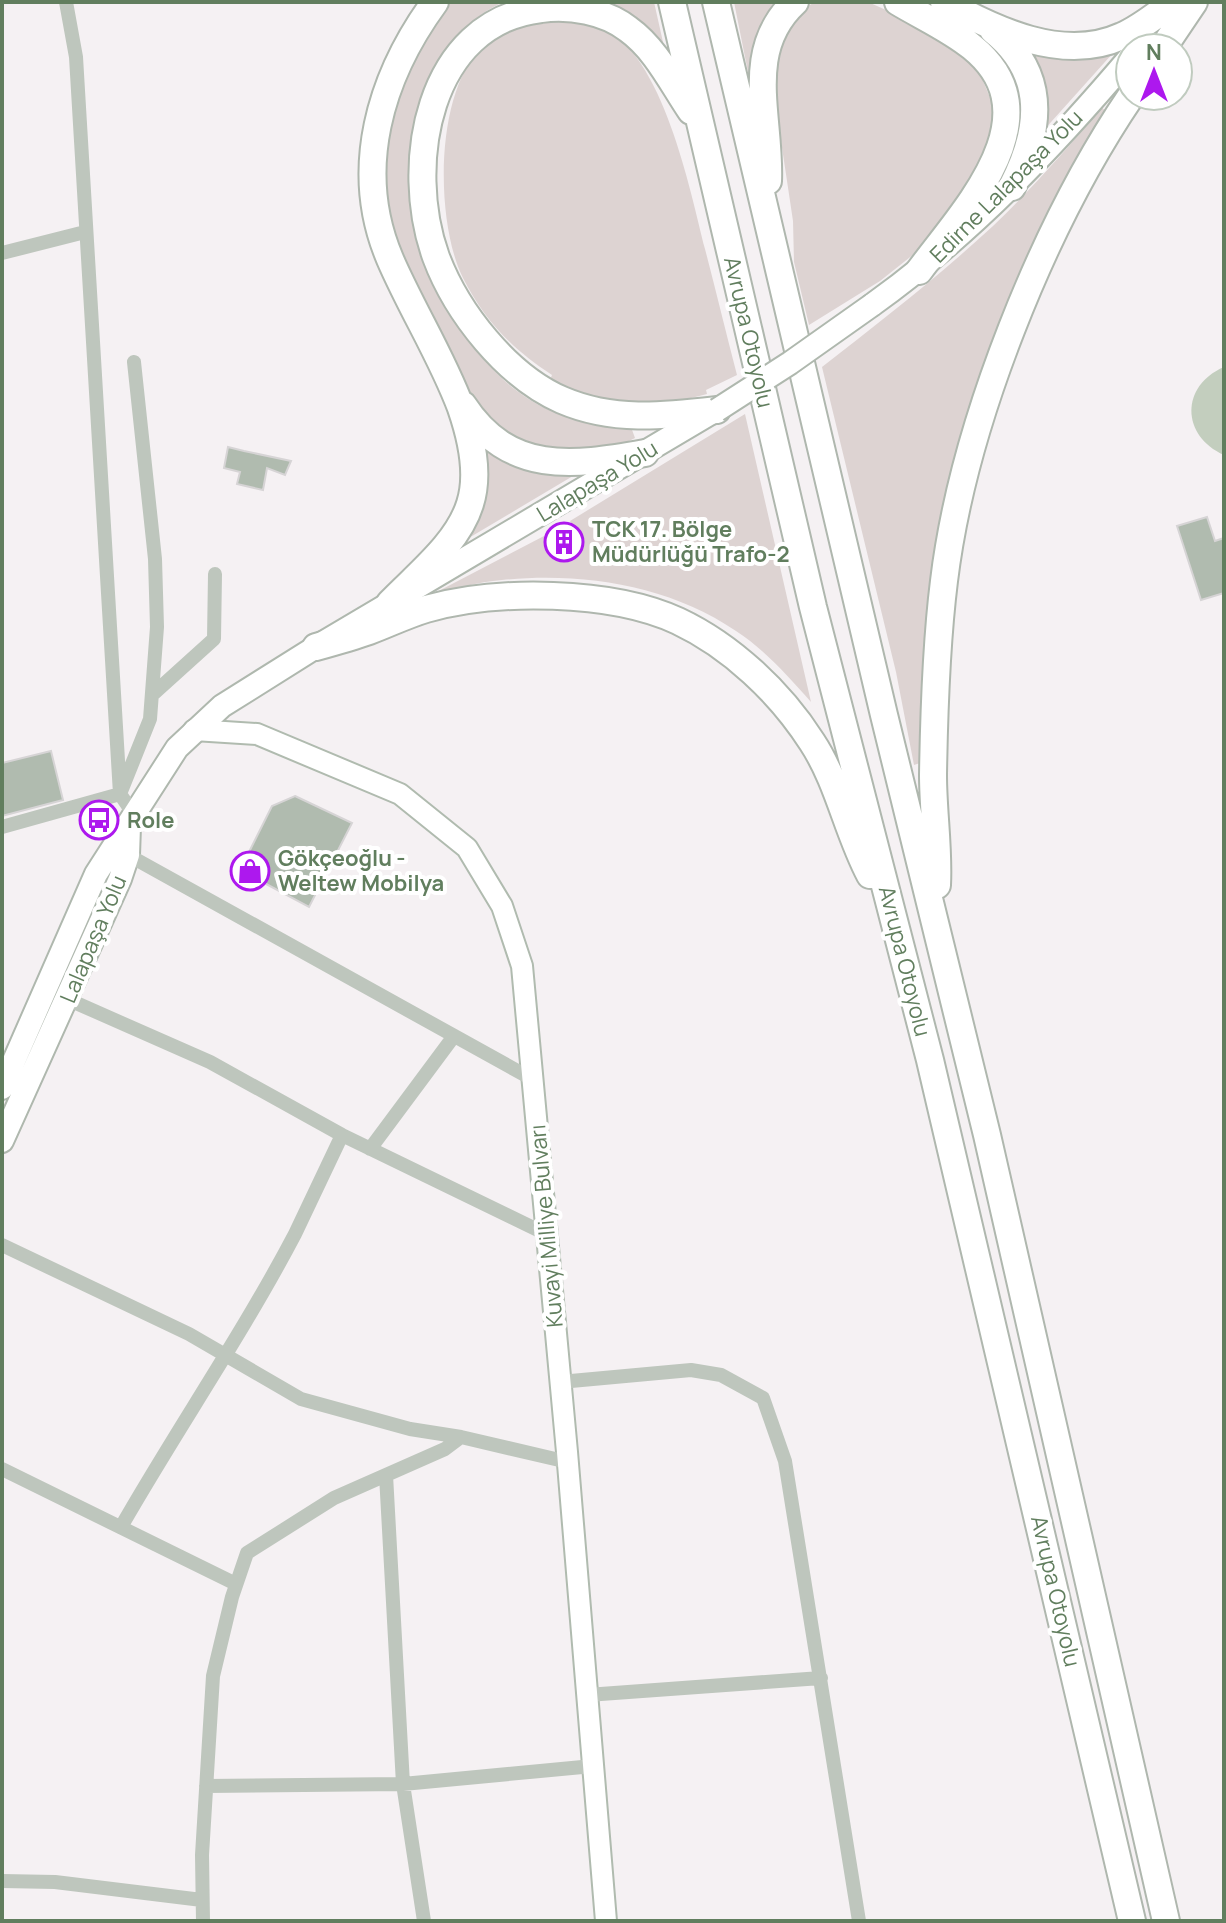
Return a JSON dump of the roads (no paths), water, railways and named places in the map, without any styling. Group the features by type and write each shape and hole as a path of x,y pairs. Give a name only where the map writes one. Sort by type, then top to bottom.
{"highway":[{"path":"435,2 411,36 382,100 373,145 372,187 390,258 455,392 472,418 491,436 523,457 556,463 645,453"},
{"name":"Avrupa Otoyolu","path":"672,2 813,607 897,930 1132,1921"},
{"name":"Avrupa Otoyolu","path":"716,2 1065,1471 1166,1921"},
{"path":"765,216 769,164 762,89 766,47 772,30 795,2"},
{"path":"898,2 974,48 993,70 1005,102 1006,125 1000,152 990,174 919,271"},
{"path":"944,2 984,23 1050,44 1099,43 1130,32 1175,2"},
{"path":"1174,32 1194,2"},
{"path":"701,124 663,67 629,29 583,10 555,7 530,10 487,27 460,50 449,67 430,117 424,143 424,210 437,258 451,289 493,348 537,387 563,401 619,416 717,410"},
{"path":"984,23 1015,53 1032,86 1034,126 1024,164 1012,187"},
{"path":"934,916 937,879 933,777 938,658 944,582 953,523 983,414 1010,336 1070,201 1121,112"},
{"path":"390,603 452,536 471,502 474,485 472,449 455,392"},
{"path":"316,647 368,632 426,609 497,597 565,597 600,601 641,608 676,620 728,653 761,679 811,740 827,767 864,863 897,930"}],"main road":[{"path":"1150,32 1175,2"},
{"name":"Edirne Lalapaşa Yolu","path":"872,305 919,271 1012,187 1114,75"},
{"name":"Lalapaşa Yolu","path":"2,1088 96,874 109,850 132,821 157,776 194,730 222,706 316,647 717,410 872,305"},
{"name":"Lalapaşa Yolu","path":"2,1141 120,879 128,855 132,821"}],"street":[{"path":"66,2 76,57 120,794 132,821"},
{"path":"2,253 85,232"},
{"path":"120,794 150,719 157,627 155,559 134,362"},
{"path":"152,695 214,639 215,574"},
{"name":"Kuvayi Milliye Bulvarı","path":"194,730 257,734 400,794 467,848 502,906 522,966 606,1921"},
{"path":"2,827 120,794"},
{"path":"128,855 532,1079"},
{"path":"67,999 210,1062 342,1135 546,1234"},
{"path":"370,1149 454,1036"},
{"path":"121,1527 294,1235 342,1135"},
{"path":"2,1245 189,1334 301,1399 410,1429 461,1437 568,1462"},
{"path":"560,1382 691,1370 721,1375 763,1398 785,1461 859,1921"},
{"path":"203,1921 202,1855 213,1676 247,1553 334,1498 445,1449 461,1437"},
{"path":"2,1469 236,1584"},
{"path":"386,1475 403,1784 424,1921"},
{"path":"587,1695 821,1678"},
{"path":"206,1786 403,1784 593,1766"},
{"path":"2,1881 55,1882 202,1900"}],"place":[{"name":"TCK 17. Bölge Müdürlüğü Trafo-2","path":"564,542"},
{"name":"Role","path":"99,820"},
{"name":"Gökçeoğlu - Weltew Mobilya","path":"250,871"}]}
